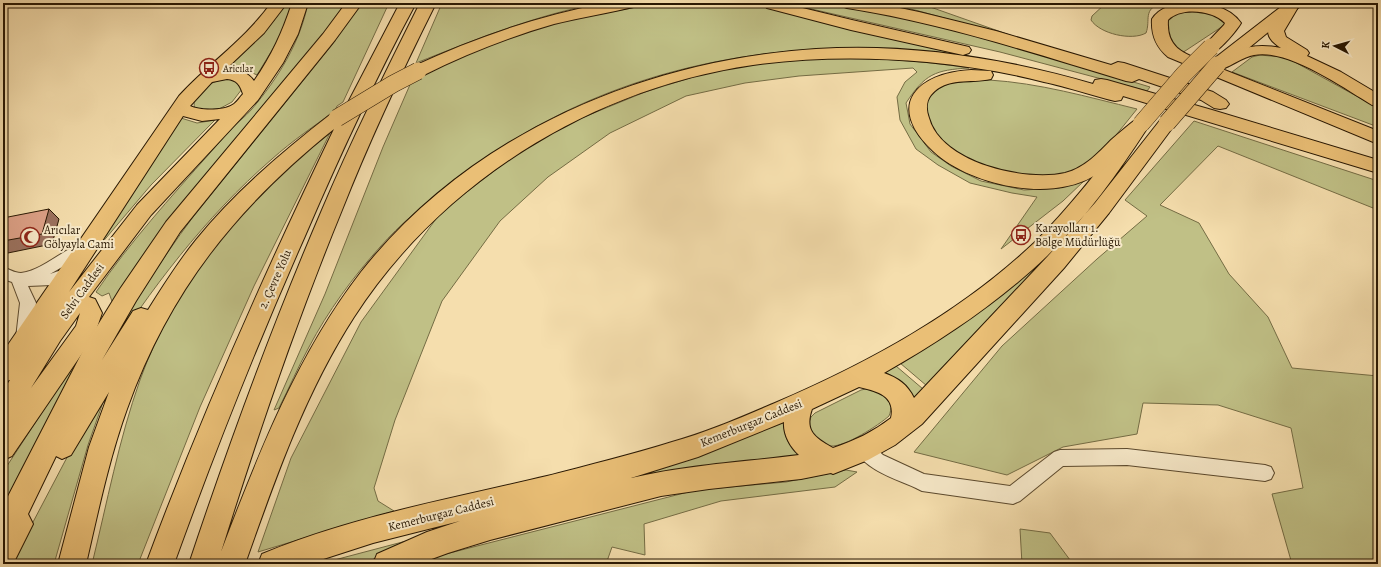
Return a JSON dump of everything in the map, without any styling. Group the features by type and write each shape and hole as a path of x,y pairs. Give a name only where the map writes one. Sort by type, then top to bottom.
{"main road":[{"name":"Selvi Caddesi","path":"3,372 90,244 179,108 204,79 252,38 279,3"},
{"name":"Selvi Caddesi","path":"3,413 42,349 73,303 124,234 175,175 246,102 267,74 283,48 294,23 300,3"},
{"path":"3,535 96,348 154,253 178,221 329,37 354,3"},
{"name":"2. Çevre Yolu","path":"160,564 205,445 281,266 342,131 408,3"},
{"path":"203,564 233,471 257,404 326,222 379,102 428,3"},
{"path":"72,564 101,451 114,409 140,346 159,310 191,261 223,221 279,165 337,118 386,88 418,71 470,47 534,24 586,11 632,3"},
{"path":"847,3 884,9 949,24 1220,104 1378,153"},
{"path":"927,3 1207,96 1220,104"},
{"path":"772,5 851,25 999,58 1081,79 1193,109 1378,167"},
{"path":"1211,47 1288,5"},
{"path":"1217,65 1288,5"},
{"path":"1288,5 1276,31 1276,35 1280,40 1378,94"},
{"path":"1115,96 1010,77 985,75 962,76 942,80 932,85 925,91 918,106 918,115 926,134 948,154 964,164 996,176 1034,182 1050,182 1073,178 1091,170 1141,124 1184,74 1211,47 1216,40 1232,27 1233,23 1225,15 1207,10 1183,8 1166,12 1160,20 1161,39 1165,47 1172,54 1232,80 1374,135"},
{"path":"1217,65 1241,54 1255,50 1280,52 1298,58 1378,101"},
{"path":"231,564 259,484 280,434 315,362 349,306 392,250 441,202 487,165 541,131 616,96 694,71 737,63 816,54 885,54 961,62 1064,82 1218,122 1249,127"},
{"name":"Kemerburgaz Caddesi","path":"387,564 406,554 441,540 653,485 724,474 797,469 833,462 881,441 902,426 1056,262 1102,208 1167,123 1217,65"},
{"path":"179,108 195,115 205,116 216,115 246,102 247,81 239,76 222,75 204,79"},
{"name":"Kemerburgaz Caddesi","path":"272,564 298,553 327,544 673,453 721,437 802,403 857,376 936,330 969,307 1023,265 1079,207 1141,124"},
{"path":"3,554 48,471 139,320 189,253 210,231 223,221"},
{"path":"70,273 89,263 107,250 124,234"},
{"path":"3,448 86,329 91,313 90,308 82,303 73,303 53,308 41,315"},
{"path":"857,376 885,383 899,395 904,404 905,414 902,426"},
{"path":"802,403 796,421 798,437 811,449 833,462"}],"street":[{"path":"18,279 55,265 90,244"},
{"path":"3,274 26,281 40,282 70,273"},
{"path":"18,279 28,303 23,341"},
{"path":"864,449 876,461 922,482 1014,495 1060,458 1127,457 1265,473"}],"green space":[{"path":"285,3 292,3 280,37 257,75 244,69 223,70 249,48 265,31 273,22"},
{"path":"308,3 349,3 208,176 3,517 3,472 113,304 109,293 102,296 96,292 151,221 230,130 247,115 271,85 294,46 300,32"},
{"path":"361,3 389,3 343,102 337,106 335,111 280,152 247,181 224,205 201,230 159,282 139,309 102,365 99,364 143,289 193,217 331,46"},
{"path":"442,3 600,3 530,21 416,63"},
{"path":"673,3 772,3 980,59 900,51 839,48 767,54 717,62 668,73 621,88 576,107 531,129 488,156 446,187 412,216 380,247 360,270 333,307 316,334 279,408 274,410 325,294 383,147 412,80 476,48 550,23 637,7"},
{"path":"785,3 823,3 856,7 948,26 1150,87 1147,91 1000,52"},
{"path":"880,3 919,3 1021,39 915,10"},
{"path":"1106,3 1162,3 1156,5 1149,12 1146,33 1125,36 1117,35 1101,29 1091,20 1092,16"},
{"path":"1183,12 1200,12 1211,14 1217,16 1225,23 1223,26 1182,53 1170,38 1168,20 1173,15"},
{"path":"1260,55 1281,57 1293,61 1378,108 1378,127 1232,72 1252,57"},
{"path":"823,58 896,60 969,68 947,70 932,75 919,86 906,103 910,124 931,152 951,166 981,181 1024,190 1059,188 1085,180 1063,201 1001,249 1037,197 970,183 938,165 916,149 900,120 897,97 905,82 917,72 913,68 799,76 745,83 686,96 610,133 548,177 500,221 442,301 395,420 374,488 378,501 394,511 258,552 291,458 361,322 441,212 516,154 569,123 645,92 712,71 762,63"},
{"path":"228,78 237,80 242,89 232,102 212,111 195,109 194,102 199,92 216,81"},
{"path":"989,80 1045,87 1137,109 1100,155 1064,177 1019,177 962,158 932,133 924,109 929,97 936,90 948,84"},
{"path":"181,118 197,123 215,120 151,185 95,251"},
{"path":"1194,121 1378,181 1378,210 1218,146 1160,205 1199,223 1229,274 1268,317 1292,368 1378,376 1378,564 1292,564 1272,494 1303,488 1291,428 1218,405 1143,403 1137,434 1063,447 1007,475 914,452 1002,346 1097,259 1147,216 1125,200"},
{"path":"330,133 254,286 200,407 138,564 92,564 120,448 133,402 140,380 155,344 173,309 217,243 243,213 300,157"},
{"path":"1052,249 1055,251 927,386 900,363"},
{"path":"896,366 923,389 914,399 895,378 885,372"},
{"path":"866,389 877,391 886,397 889,401 891,410 889,416 870,430 845,443 831,446 816,442 808,424 811,417 815,413 861,390"},
{"path":"107,391 88,445 54,564 11,564 73,446"},
{"path":"784,422 786,438 795,451 803,458 641,479 639,473"},
{"path":"846,470 857,472 835,487 721,501 644,524 645,555 612,547 606,564 420,564 434,557 696,490 786,482"},
{"path":"1020,529 1050,533 1073,564 1022,564"},
{"path":"410,540 364,564 319,564 323,563"}],"building":[{"path":"49,209 42,234 3,241 3,218"}],"place":[{"name":"Aricılar","path":"209,68"},
{"name":"Karayolları 1. Bölge Müdürlüğü","path":"1021,235"},
{"name":"Arıcılar Gölyayla Cami","path":"30,237"}]}
